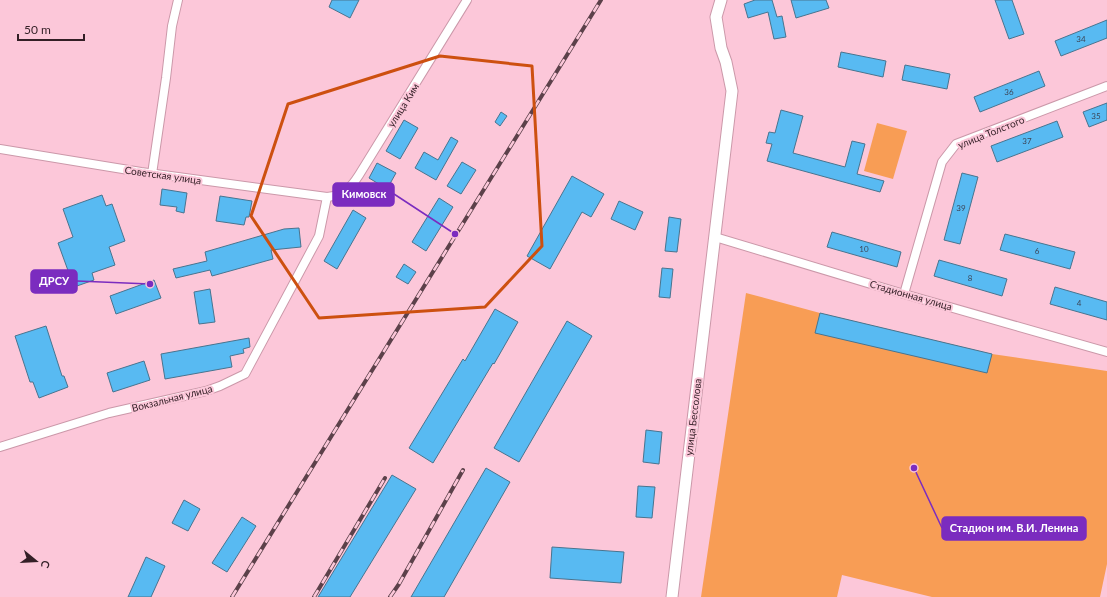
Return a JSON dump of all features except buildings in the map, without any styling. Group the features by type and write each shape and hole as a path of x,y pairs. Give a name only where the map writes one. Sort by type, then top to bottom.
{"main road":[{"name":"улица Бессолова","path":"672,597 732,91 726,62 721,48 716,17 721,0"}],"street":[{"path":"152,174 172,26 178,0"},
{"name":"улица Ким","path":"328,197 337,196 352,185 467,0"},
{"name":"улица Толстого","path":"904,294 942,162 956,144 1107,86"},
{"name":"Советская улица","path":"0,150 152,174 328,197"},
{"name":"Вокзальная улица","path":"0,447 109,413 220,386 246,374 319,236 328,197"},
{"name":"Стадионная улица","path":"715,237 904,294 1107,352"}],"highlighted area":[{"path":"440,56 532,66 542,246 485,307 319,318 251,216 288,104"}],"shaded area":[{"path":"877,123 907,131 893,179 864,171"},
{"path":"746,293 820,313 992,354 1107,371 1107,564 1100,597 932,597 842,575 837,597 701,597"}],"railway":[{"path":"232,597 601,0"},
{"path":"390,597 399,584 463,470"},
{"path":"314,597 385,478"}],"place":[{"name":"Кимовск","path":"455,234"},
{"name":"ДРСУ","path":"150,284"},
{"name":"Стадион им. В.И. Ленина","path":"914,468"}]}
